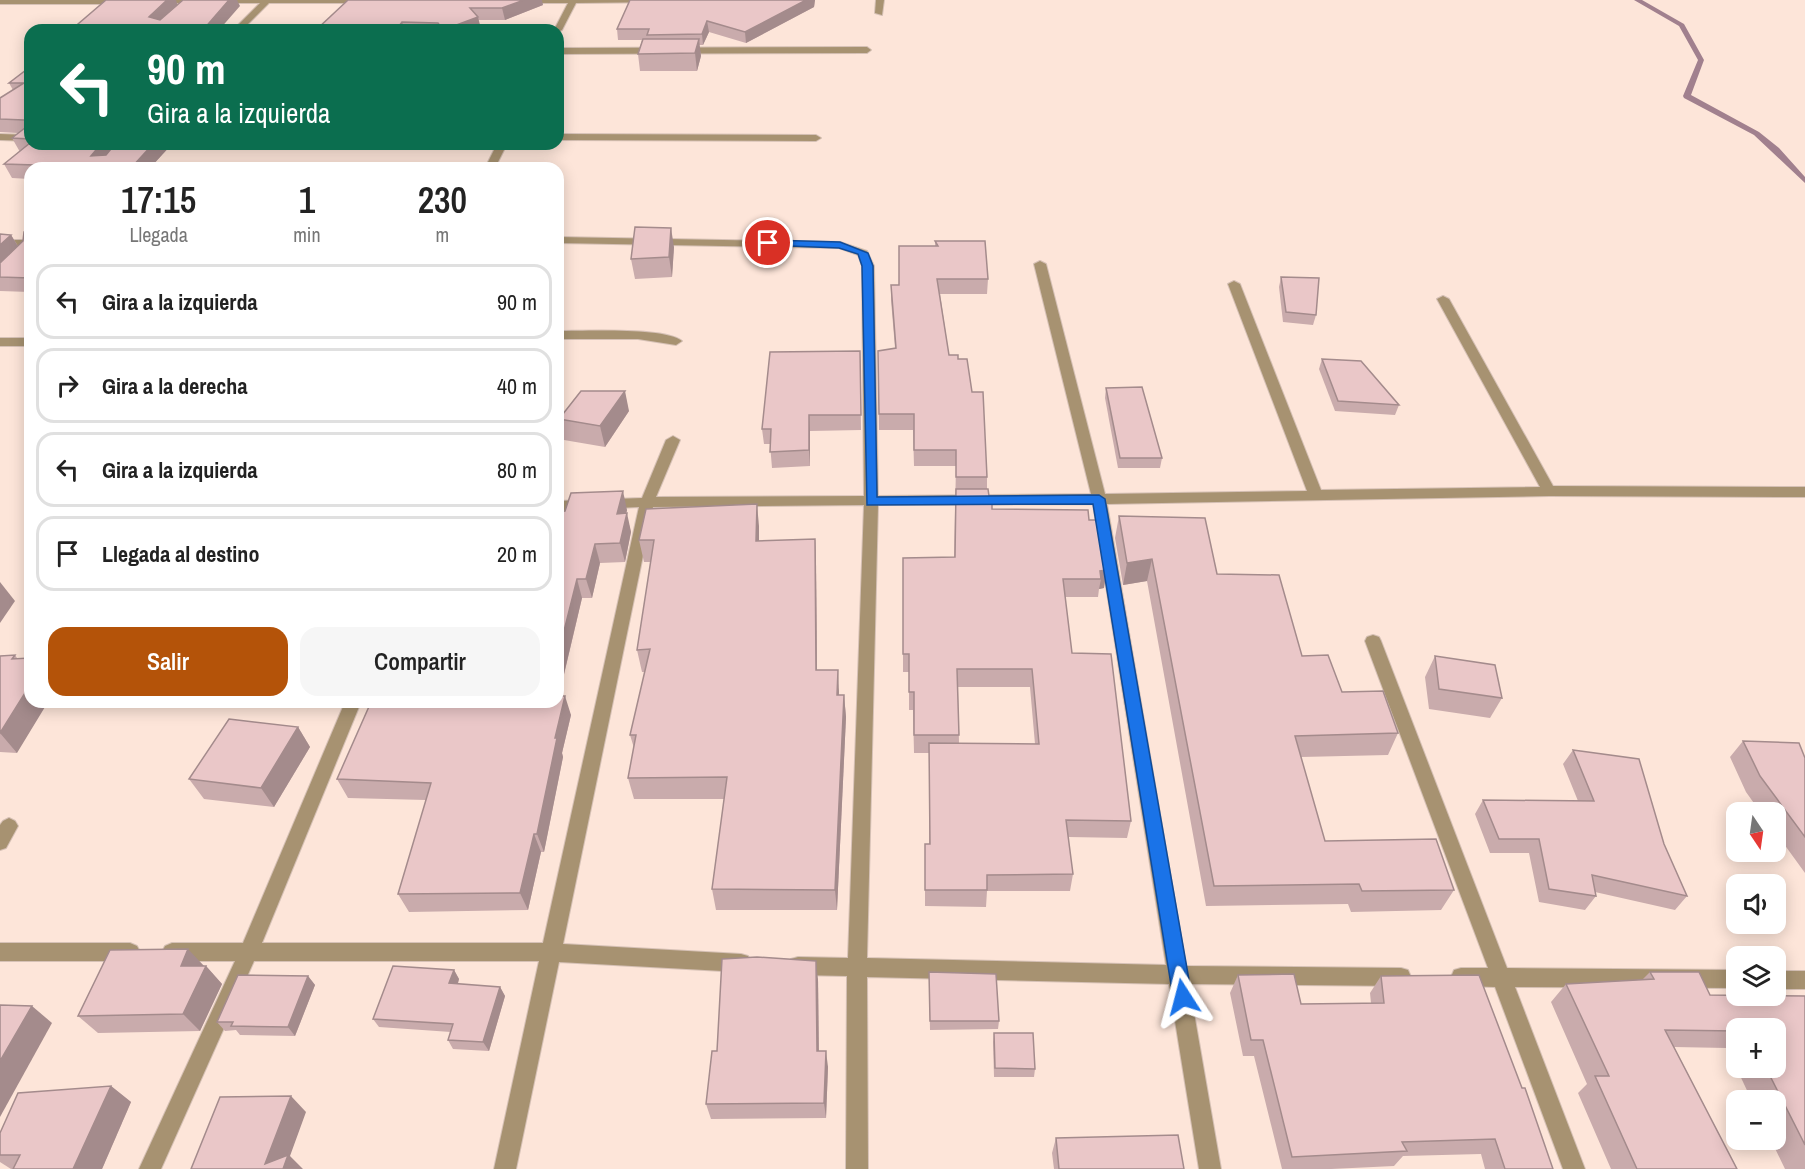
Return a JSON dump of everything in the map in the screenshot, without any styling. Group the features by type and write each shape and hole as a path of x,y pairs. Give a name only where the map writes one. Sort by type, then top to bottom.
{"street":[{"path":"243,24 268,0"},
{"path":"514,1 669,0"},
{"path":"879,13 880,0"},
{"path":"184,8 193,1"},
{"path":"144,2 373,1"},
{"path":"561,24 573,1"},
{"path":"0,2 132,2"},
{"path":"564,51 867,50"},
{"path":"0,137 24,138"},
{"path":"564,137 816,138"},
{"path":"564,240 840,245 863,253 867,266 871,502 857,969 857,1169"},
{"path":"0,243 24,247"},
{"path":"1040,264 1099,499 1210,1169"},
{"path":"1234,284 1316,495"},
{"path":"1443,299 1549,491"},
{"path":"564,335 638,335 676,341"},
{"path":"0,342 24,342"},
{"path":"505,1169 647,502 673,441"},
{"path":"564,506 647,502 871,502 1549,491 1805,492"},
{"path":"1373,641 1574,1169"},
{"path":"150,1169 249,951 350,708"},
{"path":"0,952 551,952 857,969 1419,977"},
{"path":"1443,977 1726,979"},
{"path":"1786,980 1805,980"}],"building":[{"path":"106,0 167,0 149,17 160,20 183,0 229,0 208,24 78,24"},
{"path":"348,0 524,0 502,8 470,8 478,17 459,24 402,22 400,24 322,24"},
{"path":"630,0 806,0 745,32 707,21 702,34 647,35 649,29 617,29"},
{"path":"643,39 699,39 695,53 638,54"},
{"path":"24,72 24,83 9,83"},
{"path":"24,83 24,120 0,119 0,98"},
{"path":"24,129 24,139 12,138"},
{"path":"24,148 24,150 96,150 91,156 106,155 110,150 148,150 136,162 4,164"},
{"path":"635,227 671,228 669,257 631,259"},
{"path":"24,232 24,278 0,277 0,263 23,241"},
{"path":"0,234 11,235 0,245"},
{"path":"935,241 985,241 988,279 937,279 949,355 958,355 958,359 967,359 972,392 983,392 987,477 956,477 956,450 914,450 914,414 879,414 878,351 896,348 891,285 899,285 899,246 938,246"},
{"path":"1281,277 1319,278 1316,315 1286,312"},
{"path":"860,351 861,415 809,415 809,450 770,452 771,429 762,429 770,352"},
{"path":"1322,359 1361,361 1399,405 1338,401"},
{"path":"1142,387 1162,458 1120,458 1106,388"},
{"path":"581,391 625,391 600,426 564,420 564,413"},
{"path":"956,489 988,489 989,496 992,496 992,509 1088,510 1089,520 1099,520 1107,570 1100,571 1101,579 1063,579 1072,653 1111,654 1131,821 1066,820 1073,874 987,875 987,890 925,890 925,844 930,844 929,743 1039,744 1032,669 957,669 959,735 914,735 914,692 909,692 909,654 903,654 903,558 955,557"},
{"path":"623,491 617,514 627,513 620,543 595,544 586,579 577,579 564,631 564,511 571,493"},
{"path":"757,504 756,541 815,539 816,670 838,670 837,695 844,695 835,890 712,889 727,777 628,778 636,735 630,735 650,649 637,650 654,540 639,540 646,509"},
{"path":"1119,516 1205,518 1217,574 1279,575 1302,656 1328,655 1342,692 1383,691 1398,733 1295,736 1325,841 1436,839 1454,890 1362,891 1359,884 1214,886 1152,559 1127,563"},
{"path":"15,655 12,659 24,658 24,695 0,733 0,656"},
{"path":"1435,656 1495,665 1502,698 1439,689"},
{"path":"368,708 562,708 537,834 534,834 520,893 398,894 431,783 337,779"},
{"path":"229,719 298,727 261,788 189,779"},
{"path":"1743,741 1799,743 1805,758 1805,837 1786,811 1786,802 1779,802 1760,776"},
{"path":"1573,750 1639,759 1664,844 1687,896 1592,875 1596,896 1549,889 1539,839 1499,839 1483,800 1594,801"},
{"path":"188,949 181,966 206,966 183,1014 78,1016 110,950"},
{"path":"757,957 816,961 817,1051 826,1051 824,1103 706,1104 712,1051 717,1051 722,959"},
{"path":"393,966 454,970 449,983 500,987 483,1042 448,1040 453,1024 373,1019"},
{"path":"929,972 996,974 999,1021 930,1021"},
{"path":"1650,972 1699,972 1710,995 1726,995 1726,1006 1786,1006 1786,996 1805,996 1805,1145 1786,1107 1786,1090 1777,1090 1771,1078 1786,1078 1786,1018 1726,1018 1726,1031 1665,1030 1737,1169 1637,1169 1595,1076 1609,1076 1566,984 1654,979"},
{"path":"1294,974 1301,1004 1384,1003 1381,976 1479,975 1522,1088 1525,1088 1553,1169 1505,1169 1495,1139 1402,1142 1407,1151 1292,1157 1263,1040 1251,1040 1238,975"},
{"path":"238,975 308,976 288,1027 231,1026 233,1022 217,1022"},
{"path":"0,1005 32,1006 0,1061"},
{"path":"994,1033 1033,1033 1035,1069 995,1068"},
{"path":"111,1086 73,1169 13,1169 20,1155 0,1155 0,1133 18,1093"},
{"path":"291,1096 265,1164 288,1155 283,1169 191,1169 220,1097"},
{"path":"1178,1135 1184,1169 1059,1169 1056,1138"}],"waterway":[{"path":"1637,0 1682,25 1701,60 1687,96 1734,120 1767,141 1805,181"}],"route":[{"path":"768,243 840,245 863,253 867,266 871,502 1099,499 1183,997"}]}
